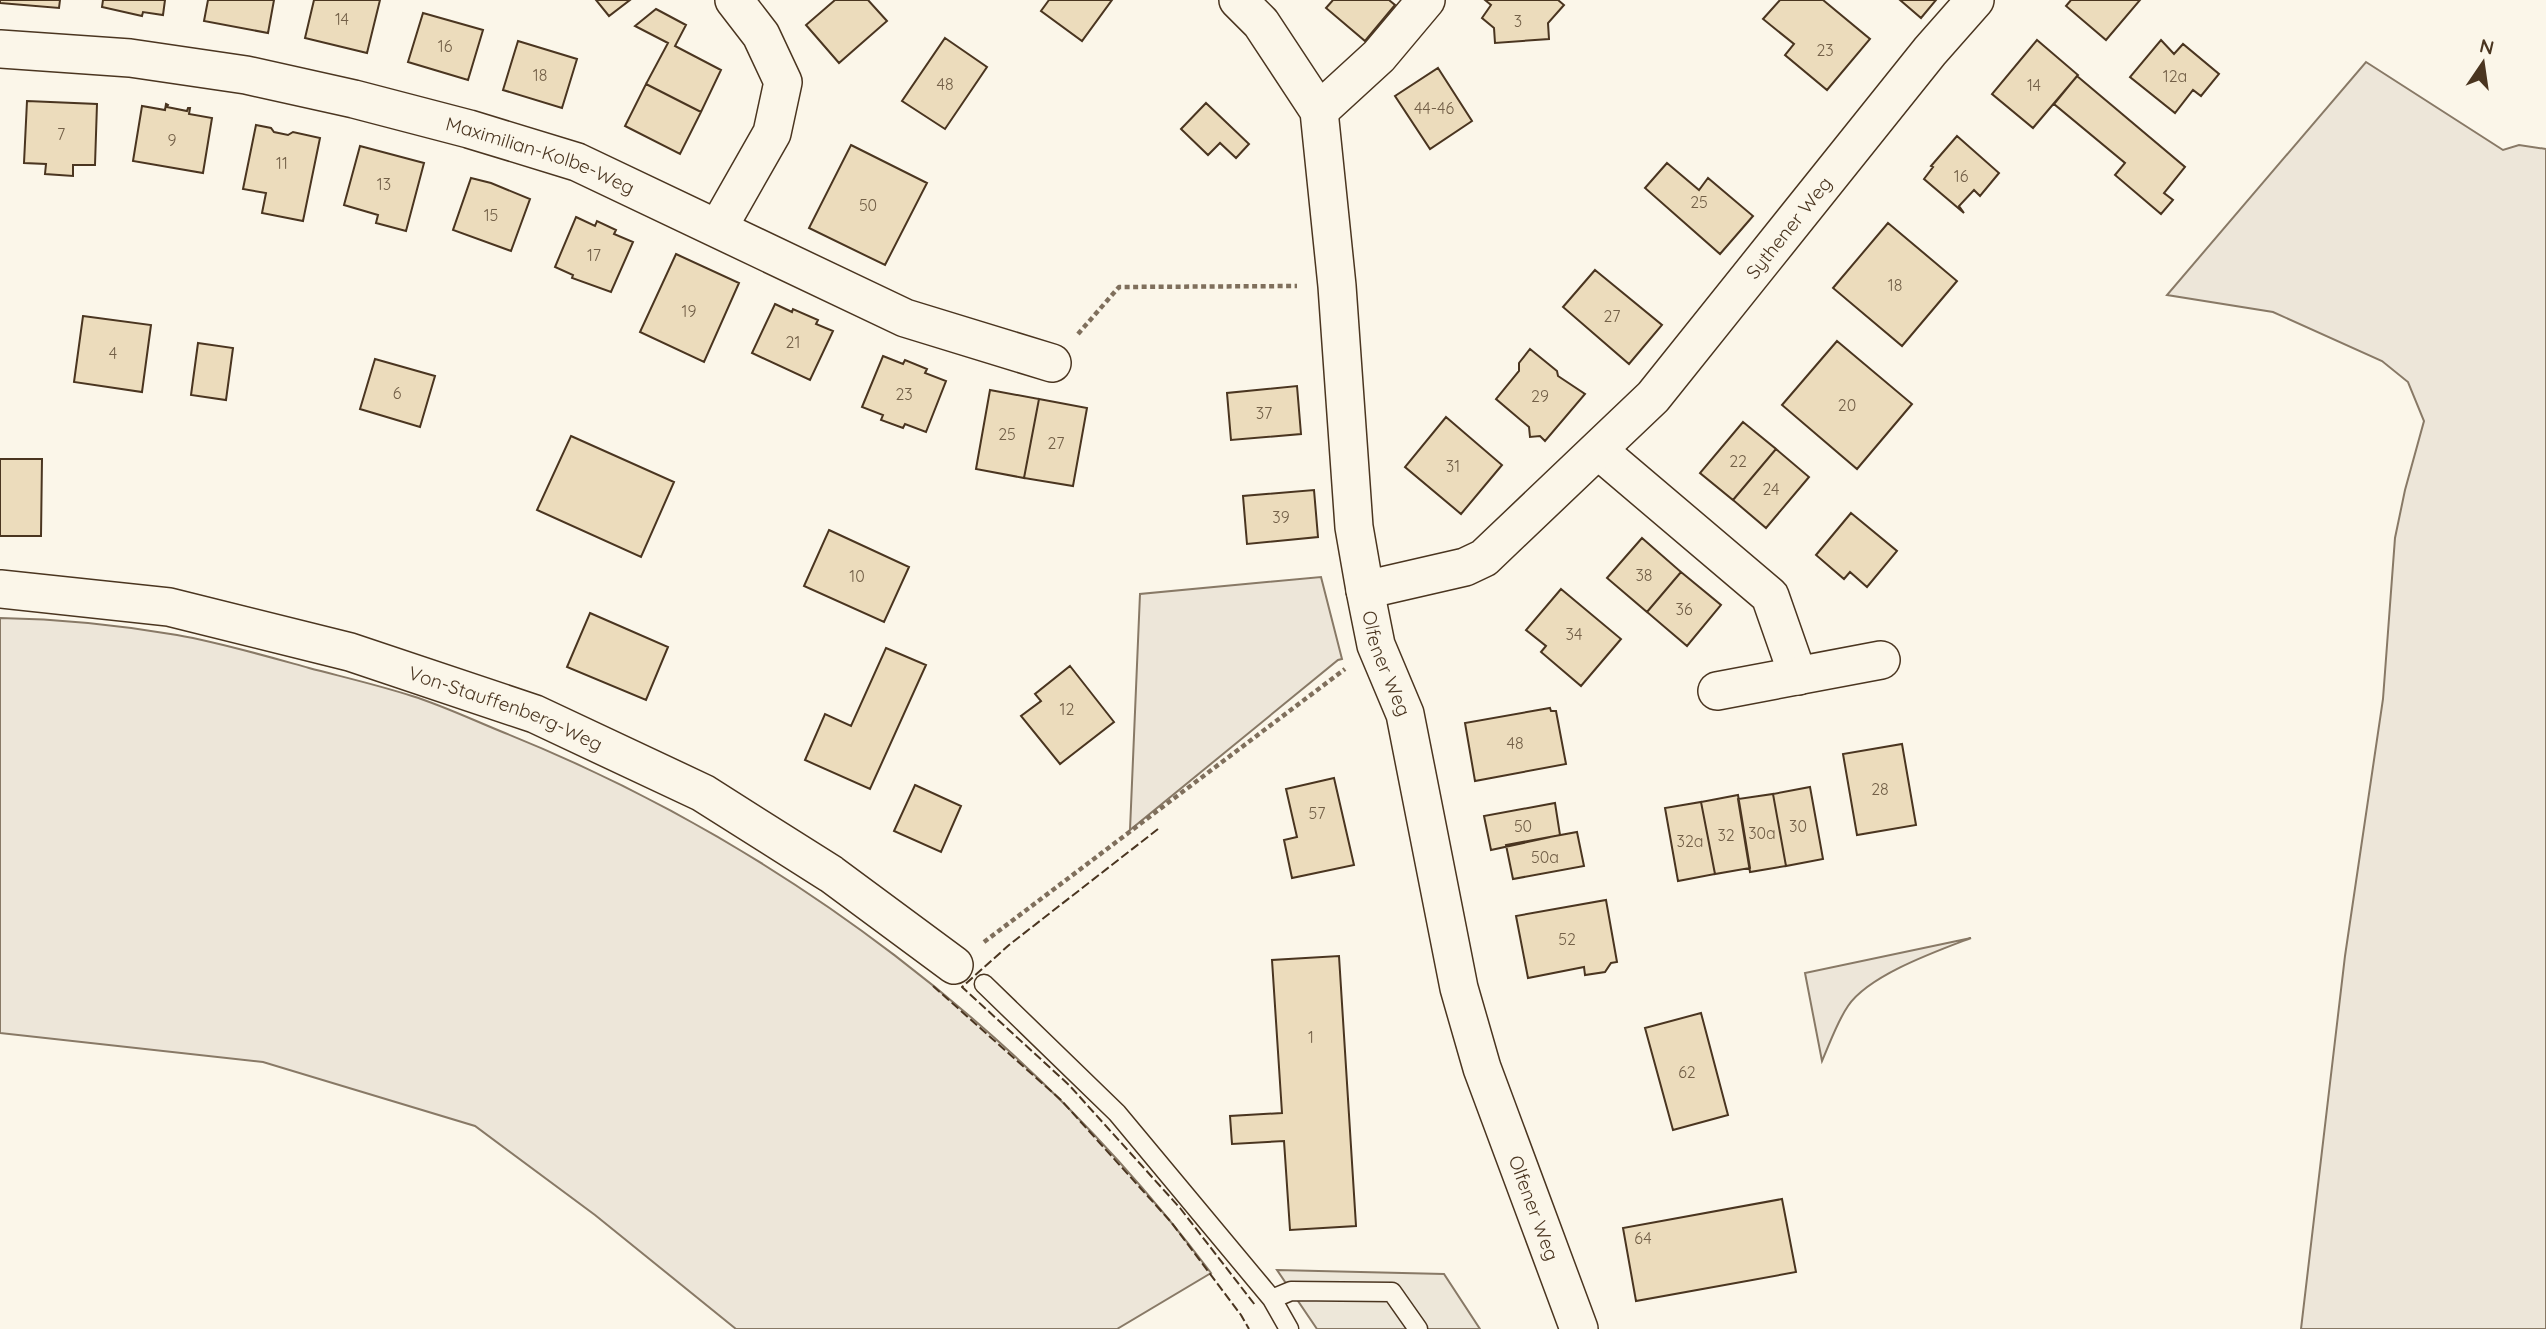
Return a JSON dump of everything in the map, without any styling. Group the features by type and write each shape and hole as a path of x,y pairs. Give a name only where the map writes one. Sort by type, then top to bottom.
{"street":[{"path":"718,228 772,133 783,82 761,35 734,0"},
{"name":"Olfener Weg","path":"1238,0 1261,23 1319,111 1337,286 1354,527 1376,645 1405,714 1459,988 1482,1068 1579,1329"},
{"path":"1319,111 1379,56 1426,0"},
{"name":"Sythener Weg","path":"1365,590 1465,566 1484,558 1653,397 1930,51 1975,0"},
{"name":"Maximilian-Kolbe-Weg","path":"0,49 130,58 246,75 354,99 468,129 577,162 905,318 1052,363"},
{"path":"1598,450 1770,596 1798,676"},
{"name":"Von-Stauffenberg-Weg","path":"0,589 169,607 350,652 535,714 704,793 831,874 969,974"},
{"path":"1717,691 1881,660"}],"lane":[{"path":"969,974 1117,1113 1272,1299 1289,1329"},
{"path":"1272,1299 1291,1291 1392,1292 1418,1329"}],"path":[{"path":"1052,363 1119,287 1337,286"},
{"path":"969,974 1376,645"}],"shaded area":[{"path":"2366,62 2503,150 2519,145 2546,149 2546,1329 2301,1329 2345,956 2383,699 2395,538 2424,421 2408,382 2382,361 2273,312 2167,295"},
{"path":"1321,577 1342,659 1130,830 1140,594"},
{"path":"0,618 89,623 177,635 244,650 399,692 505,733 608,779 707,831 803,890 895,955 982,1027 1064,1104 1140,1186 1211,1273 1117,1329 736,1329 595,1215 475,1126 263,1062 0,1033"},
{"path":"1971,938 1905,965 1871,984 1848,1006 1822,1061 1805,973"},
{"path":"1277,1270 1444,1274 1480,1329 1317,1329"}],"building":[{"path":"0,0 60,0 59,8 0,3"},
{"path":"103,0 165,0 163,15 143,12 142,16 102,7"},
{"path":"208,0 274,0 268,33 204,21"},
{"path":"314,0 380,0 367,53 305,38"},
{"path":"596,0 630,0 609,16"},
{"path":"835,0 868,0 887,21 839,63 806,25"},
{"path":"1049,0 1112,0 1082,41 1041,11"},
{"path":"1333,0 1389,0 1395,5 1365,41 1326,8"},
{"path":"1485,0 1558,0 1564,5 1548,23 1549,39 1495,43 1494,28 1482,18 1491,5"},
{"path":"1780,0 1823,0 1870,39 1827,90 1785,55 1794,44 1763,19"},
{"path":"1900,0 1936,0 1921,18"},
{"path":"2071,0 2140,0 2106,40 2066,6"},
{"path":"656,9 686,25 675,46 721,70 701,112 646,84 668,43 635,26"},
{"path":"423,13 483,30 468,80 408,62"},
{"path":"945,38 987,67 945,129 902,101"},
{"path":"2037,40 2078,75 2033,128 1992,94"},
{"path":"2161,40 2174,54 2183,44 2219,74 2201,96 2193,90 2175,113 2130,77"},
{"path":"518,41 577,59 562,108 503,90"},
{"path":"1438,68 1472,121 1430,149 1395,96"},
{"path":"2077,76 2185,167 2164,193 2173,200 2161,214 2115,175 2125,163 2054,104"},
{"path":"646,84 701,112 680,154 625,126"},
{"path":"27,101 97,104 95,165 73,165 73,176 45,174 46,164 24,163"},
{"path":"1206,103 1249,144 1236,158 1220,143 1208,155 1181,129"},
{"path":"166,104 167,107 187,111 190,108 189,114 212,118 203,173 133,161 142,106 165,110"},
{"path":"256,125 288,135 293,132 320,138 303,221 262,213 266,193 243,189"},
{"path":"1957,136 1999,173 1980,196 1974,190 1959,206 1964,213 1924,179 1933,167 1931,166"},
{"path":"851,145 927,183 885,265 809,228"},
{"path":"360,146 424,163 406,231 376,223 378,215 344,205"},
{"path":"1667,163 1699,190 1708,178 1753,216 1720,254 1645,188"},
{"path":"471,178 530,199 511,251 453,230"},
{"path":"576,217 595,226 597,221 616,230 614,234 633,242 611,292 572,278 573,275 555,267"},
{"path":"1888,223 1957,281 1902,346 1833,288"},
{"path":"676,254 739,283 704,362 640,332"},
{"path":"1595,270 1662,325 1629,364 1563,307"},
{"path":"775,304 818,320 816,324 833,331 810,380 752,353"},
{"path":"83,316 151,325 142,392 74,382"},
{"path":"1837,341 1912,404 1857,469 1782,405"},
{"path":"198,343 233,348 226,400 191,395"},
{"path":"1530,349 1557,371 1558,376 1585,394 1545,441 1540,436 1530,437 1529,427 1496,399 1519,371 1519,363"},
{"path":"883,356 903,364 905,360 927,369 925,373 946,381 926,432 905,424 903,428 881,420 883,415 862,407"},
{"path":"375,359 435,376 420,427 360,409"},
{"path":"1297,386 1301,434 1231,440 1227,393"},
{"path":"990,390 1039,399 1024,478 976,469"},
{"path":"1039,399 1087,408 1073,486 1024,478"},
{"path":"1446,417 1502,465 1461,514 1405,467"},
{"path":"1743,422 1776,449 1733,500 1700,473"},
{"path":"571,436 674,482 641,557 537,510"},
{"path":"1776,449 1809,477 1766,528 1733,500"},
{"path":"0,459 42,459 41,536 0,536"},
{"path":"1314,490 1318,537 1247,544 1243,496"},
{"path":"1851,513 1897,551 1867,587 1850,572 1844,579 1816,555"},
{"path":"829,530 909,567 884,622 804,586"},
{"path":"1642,538 1681,572 1647,612 1607,578"},
{"path":"1681,572 1721,605 1687,646 1647,612"},
{"path":"1561,589 1621,639 1581,686 1541,652 1546,646 1526,630"},
{"path":"590,613 668,647 646,700 567,667"},
{"path":"886,648 926,665 870,789 805,760 825,714 851,726"},
{"path":"1070,666 1114,722 1060,764 1021,716 1041,701 1035,694"},
{"path":"1550,708 1551,711 1556,711 1566,764 1475,781 1465,723"},
{"path":"1902,744 1916,825 1857,835 1843,754"},
{"path":"1334,778 1354,865 1292,878 1284,840 1297,837 1286,789"},
{"path":"915,785 961,806 941,852 894,831"},
{"path":"1810,787 1823,859 1786,866 1773,794"},
{"path":"1773,794 1786,866 1750,872 1738,799"},
{"path":"1738,795 1750,868 1715,874 1701,802"},
{"path":"1701,802 1715,874 1678,881 1665,808"},
{"path":"1555,803 1560,835 1491,850 1484,816"},
{"path":"1577,832 1584,866 1513,879 1506,845"},
{"path":"1606,900 1617,962 1611,963 1605,972 1585,975 1584,967 1528,978 1516,916"},
{"path":"1339,956 1356,1226 1290,1230 1284,1141 1232,1144 1230,1116 1282,1113 1272,960"},
{"path":"1701,1013 1728,1115 1673,1130 1645,1028"},
{"path":"1782,1199 1796,1272 1636,1301 1623,1228"}],"fence":[{"path":"1158,829 1009,945 962,987 1069,1085 1180,1208 1255,1305"},
{"path":"933,986 1061,1100 1171,1222 1249,1329"}]}
